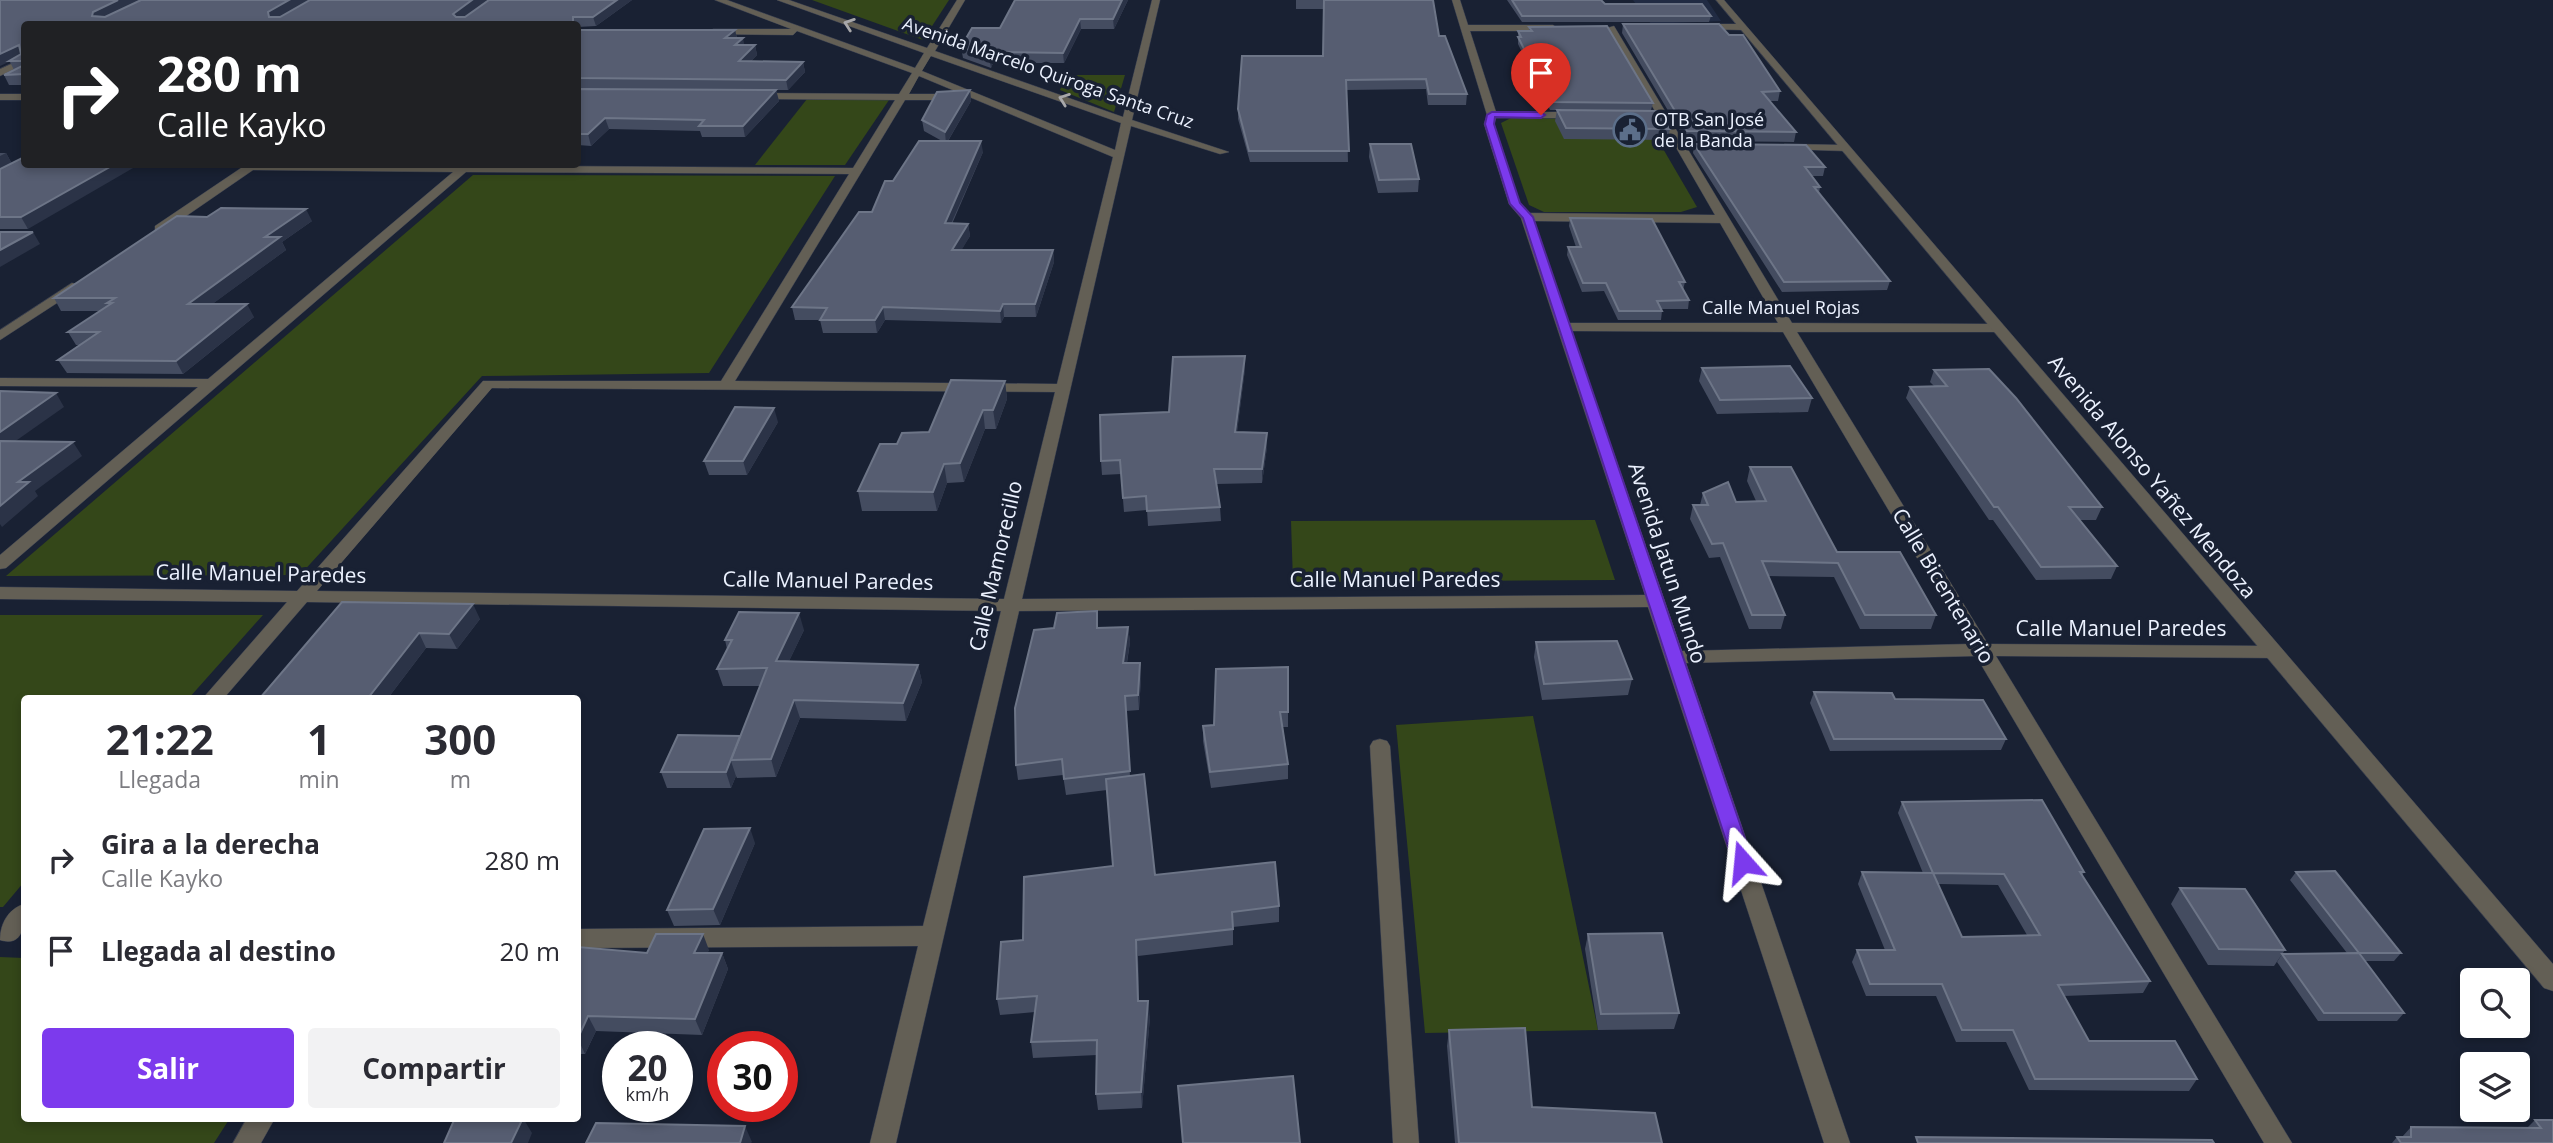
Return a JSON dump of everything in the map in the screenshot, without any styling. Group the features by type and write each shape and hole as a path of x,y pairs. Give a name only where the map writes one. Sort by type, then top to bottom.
{"street":[{"name":"Avenida Marcelo Quiroga Santa Cruz","path":"719,0 917,72 971,97 1121,156"},
{"name":"Avenida Marcelo Quiroga Santa Cruz","path":"780,0 1128,122 1224,152"},
{"path":"726,385 961,0"},
{"name":"Calle Mamorecillo","path":"883,1143 1061,388 1121,156 1156,0"},
{"name":"Avenida Jatun Mundo","path":"1456,0 1492,115 1489,124 1515,204 1528,217 1837,1143"},
{"name":"Avenida Alonso Yañez Mendoza","path":"1720,0 2553,981"},
{"path":"1690,27 1742,27"},
{"path":"1465,28 1558,28"},
{"path":"1598,28 1624,28"},
{"name":"Calle Bicentenario","path":"1611,28 1787,327 2279,1143"},
{"path":"697,32 804,32"},
{"path":"0,73 21,62"},
{"path":"740,96 971,97"},
{"path":"0,97 21,97"},
{"path":"1492,115 1597,116"},
{"path":"1650,116 1663,116"},
{"path":"1681,147 1695,147"},
{"path":"1776,147 1845,148"},
{"path":"149,236 250,168"},
{"path":"0,564 464,168 857,171"},
{"path":"1528,217 1723,219"},
{"path":"0,335 80,282"},
{"name":"Calle Manuel Rojas","path":"1564,327 1998,328"},
{"path":"0,382 211,383"},
{"path":"216,695 488,384 1061,388"},
{"name":"Calle Manuel Paredes","path":"0,593 1009,606 1656,601"},
{"name":"Calle Manuel Paredes","path":"1674,657 1982,650 2274,653"},
{"path":"1380,746 1406,1143"},
{"path":"11,933 21,918"},
{"path":"581,939 932,936"},
{"path":"246,1143 259,1122"}],"shaded area":[{"path":"1633,0 1707,0 1721,21 1651,24"}],"green space":[{"path":"812,0 949,0 923,40"},
{"path":"1066,75 1125,75 1114,112 1060,90"},
{"path":"807,99 889,100 845,165 755,165"},
{"path":"1511,118 1637,119 1648,123 1697,207 1681,212 1544,212 1529,205 1501,123"},
{"path":"473,175 835,176 709,373 482,376 300,575 6,576"},
{"path":"1595,520 1615,580 1293,582 1291,521"},
{"path":"0,615 263,615 192,695 21,695 21,886 3,907 0,907"},
{"path":"1533,716 1598,1030 1425,1033 1396,725"},
{"path":"0,957 21,958 21,1122 227,1122 214,1143 0,1143"}],"building":[{"path":"0,0 118,0 93,12 92,16 105,17 141,0 289,0 268,12 269,17 280,17 310,0 472,0 453,14 456,17 465,17 489,0 617,0 593,17 573,17 573,21 21,21 21,54 19,45 0,54"},
{"path":"1015,0 1122,0 1113,19 1080,19 1063,53 992,52 989,57 961,47 972,28 1000,28"},
{"path":"1324,0 1433,0 1439,36 1445,36 1467,94 1429,94 1426,79 1346,80 1349,151 1249,151 1238,109 1242,56 1323,56"},
{"path":"1512,0 1702,4 1711,16 1522,16"},
{"path":"1623,24 1719,24 1729,35 1743,35 1780,91 1762,92 1796,132 1687,131"},
{"path":"1607,26 1653,103 1551,102 1518,37 1521,37 1518,31 1532,31 1529,27"},
{"path":"581,30 735,30 725,38 743,38 735,45 755,45 739,61 803,62 786,80 581,78"},
{"path":"21,54 21,61 9,61"},
{"path":"21,66 21,74 4,75"},
{"path":"581,89 776,90 743,126 699,126 704,120 605,118 588,134 581,134"},
{"path":"970,90 945,132 922,120 937,92"},
{"path":"1557,110 1659,111 1670,129 1566,128"},
{"path":"919,141 981,141 945,223 968,224 952,250 1053,250 1035,304 1003,304 1000,311 883,307 875,320 820,320 827,308 792,307 859,212 872,212 885,181 893,181"},
{"path":"1370,144 1411,144 1419,179 1379,180"},
{"path":"1694,144 1806,145 1825,167 1805,167 1820,187 1814,187 1890,281 1784,282"},
{"path":"21,158 21,168 108,168 21,217 0,217 0,169"},
{"path":"221,208 306,209 265,237 280,237 188,304 247,304 176,361 58,360 99,332 68,332 112,303 107,303 115,298 54,298 177,216 207,217"},
{"path":"1570,218 1652,219 1685,282 1679,282 1689,300 1657,301 1662,311 1619,311 1606,283 1583,283 1568,247 1581,247"},
{"path":"0,232 33,232 0,250"},
{"path":"1245,356 1235,432 1267,433 1262,469 1214,469 1220,507 1147,511 1146,496 1123,498 1120,460 1101,461 1100,415 1169,412 1173,357"},
{"path":"1790,366 1812,398 1720,400 1702,368"},
{"path":"1989,369 2016,398 2102,507 2069,507 2117,566 2041,567 1998,507 1994,507 1910,387 1947,386 1934,370"},
{"path":"951,380 1005,381 993,410 983,410 960,463 944,464 933,492 858,491 880,444 897,444 902,433 929,432"},
{"path":"0,391 56,393 0,432"},
{"path":"735,407 774,408 743,461 704,461"},
{"path":"0,441 73,442 18,482 29,482 0,506"},
{"path":"1750,467 1791,467 1837,552 1900,552 1936,615 1865,615 1838,563 1762,561 1785,615 1752,615 1723,543 1712,544 1693,505 1708,505 1703,493 1728,482 1736,502 1766,501"},
{"path":"342,602 473,604 449,634 419,633 370,695 263,695"},
{"path":"1097,611 1097,628 1128,627 1123,663 1140,663 1138,695 1125,696 1130,771 1064,779 1062,759 1016,765 1015,708 1034,630 1054,628 1057,613"},
{"path":"739,612 799,613 776,661 918,665 903,703 794,700 771,759 731,760 767,668 717,669 732,640 725,640"},
{"path":"1617,641 1632,679 1544,684 1536,642"},
{"path":"1288,667 1288,712 1280,712 1288,764 1210,772 1203,726 1214,725 1216,669"},
{"path":"1814,692 1892,693 1895,699 1983,700 2006,739 1834,739"},
{"path":"678,735 740,736 726,772 661,772"},
{"path":"1144,774 1155,875 1275,862 1279,906 1232,912 1233,929 1136,940 1138,1001 1148,1001 1141,1092 1096,1094 1097,1040 1031,1042 1037,996 997,999 1001,942 1023,940 1024,877 1113,866 1106,779"},
{"path":"2042,800 2084,872 2080,872 2150,981 2058,985 2089,1041 2175,1041 2197,1079 2035,1079 2013,1030 1962,1030 1942,984 1870,984 1857,950 1895,950 1862,872 1933,873 1902,802","holes":["1933,873 2004,874 2040,935 1962,937"]},
{"path":"750,828 713,909 667,910 704,829"},
{"path":"2335,871 2401,953 2359,953 2296,872"},
{"path":"2180,888 2245,889 2285,950 2219,949"},
{"path":"1662,933 1679,1013 1601,1014 1588,934"},
{"path":"656,934 703,934 694,953 722,953 695,1019 588,1016 581,1031 581,947 647,953"},
{"path":"2359,953 2404,1013 2324,1013 2282,954"},
{"path":"1525,1028 1532,1107 1655,1113 1662,1143 1459,1143 1449,1030"},
{"path":"1293,1076 1300,1143 1183,1143 1178,1086"},
{"path":"2535,1120 2553,1120 2553,1143 2401,1143 2397,1137 2411,1137 2411,1127 2541,1128"},
{"path":"453,1122 521,1122 511,1143 444,1143"},
{"path":"596,1123 745,1126 740,1143 586,1143"},
{"path":"1916,1137 2212,1140 2214,1143 1918,1143"}],"place":[{"name":"OTB San José de la Banda","path":"1630,130"}],"route":[{"path":"1541,115 1492,115 1489,124 1515,204 1528,217 1743,862"}]}
